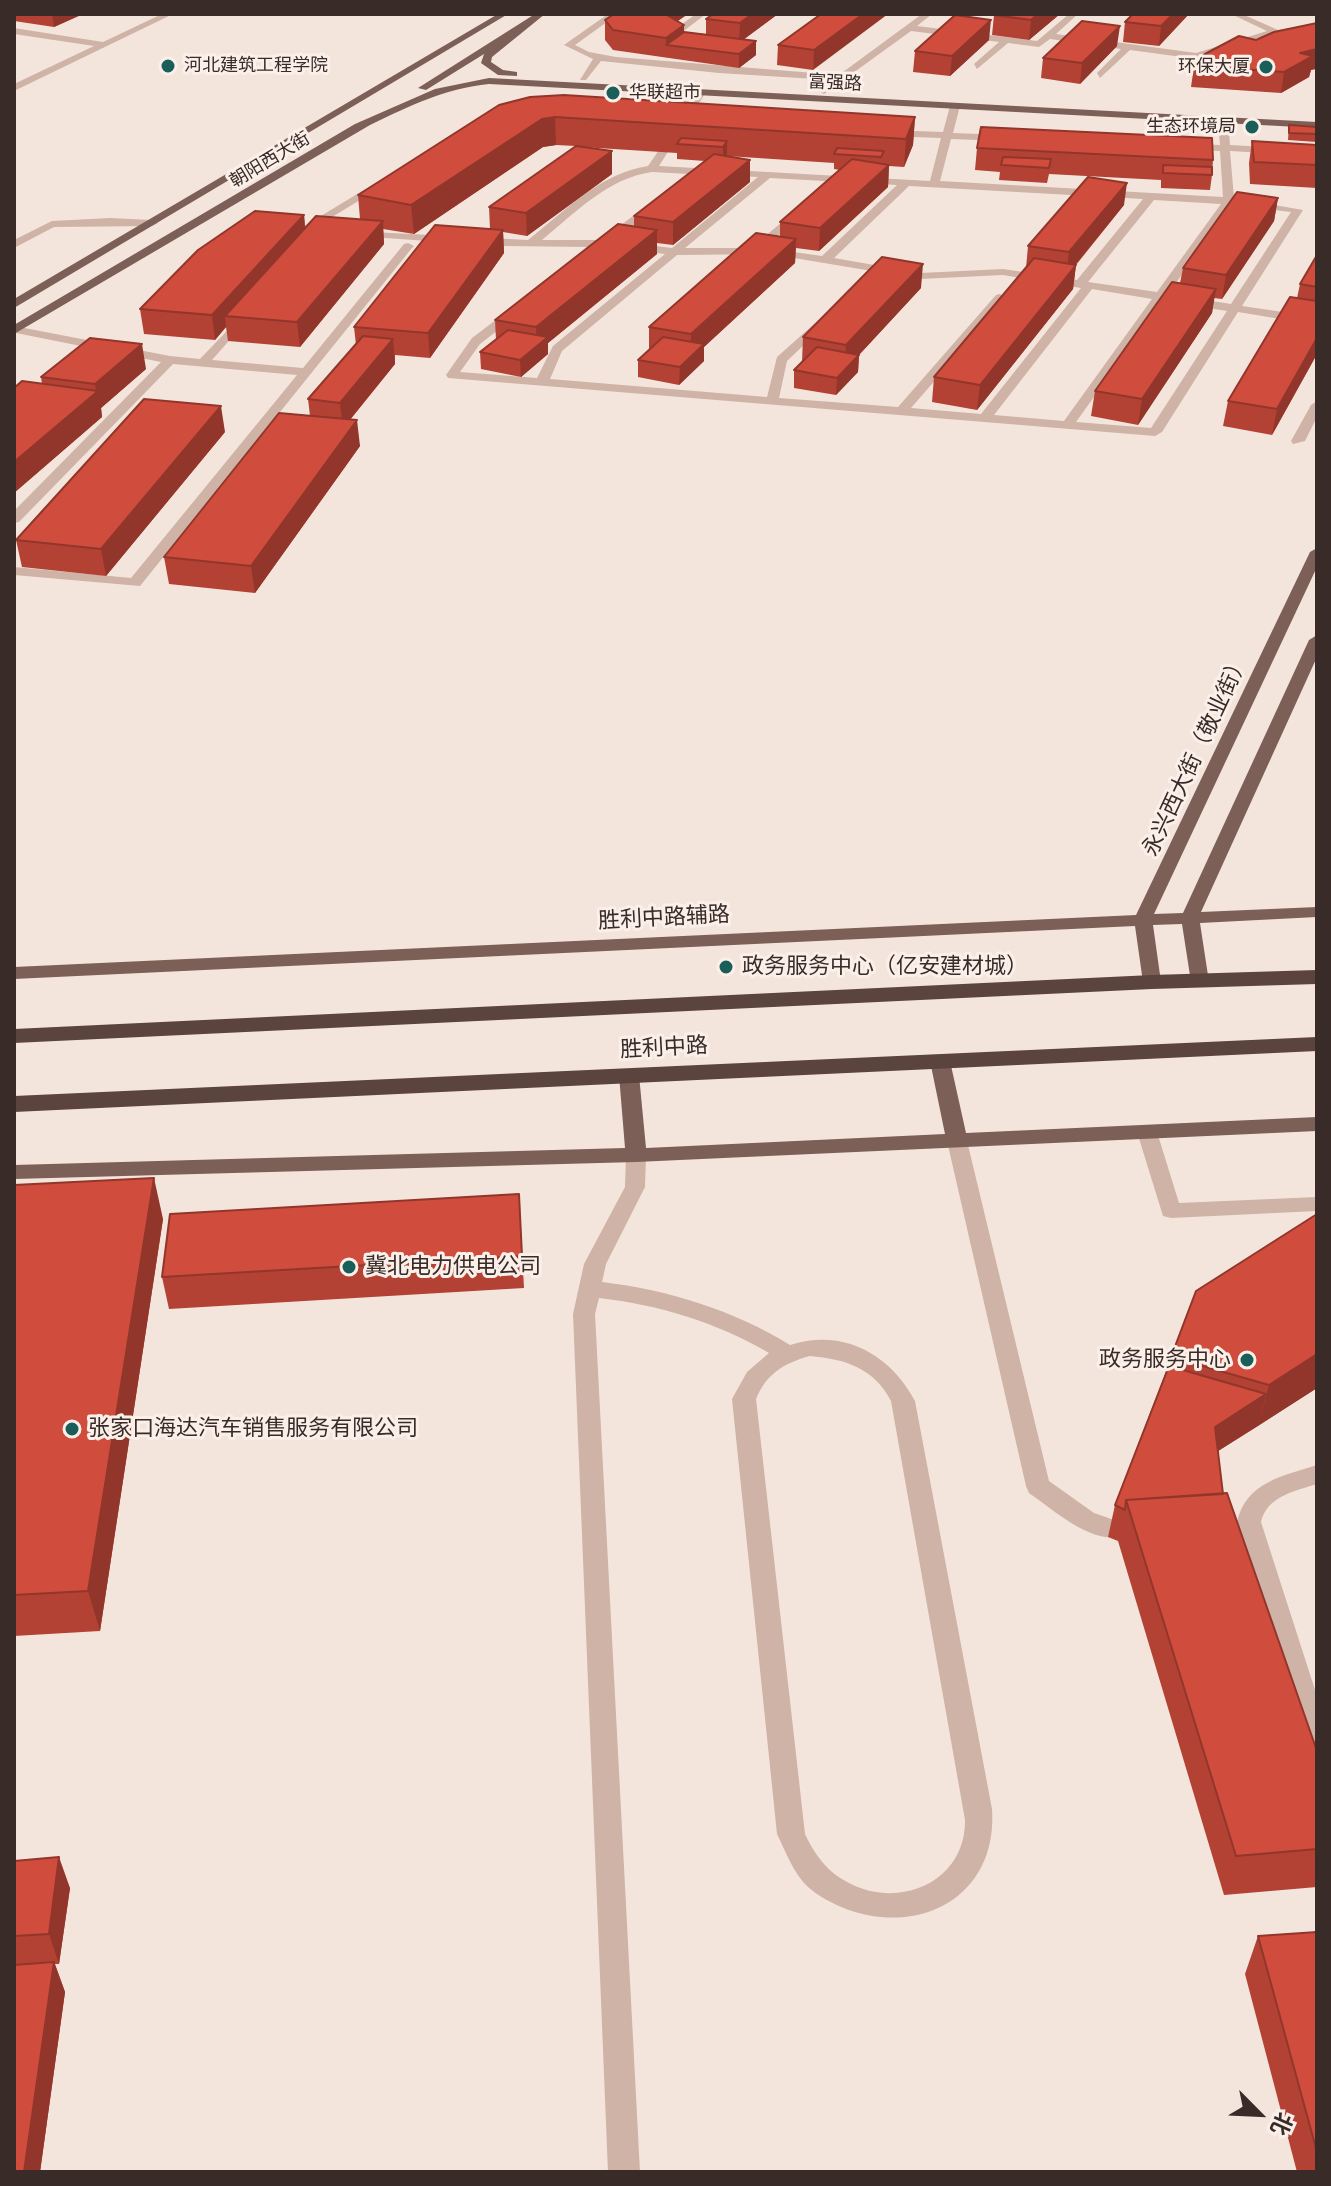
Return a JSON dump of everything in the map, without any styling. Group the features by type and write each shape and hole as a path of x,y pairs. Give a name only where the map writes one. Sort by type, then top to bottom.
{"highway":[{"name":"胜利中路","path":"14,1036 1152,982 1317,977"},
{"name":"胜利中路","path":"14,1104 1317,1044"}],"main road":[{"name":"朝阳西大街","path":"17,298 152,223 504,14"},
{"name":"朝阳西大街","path":"15,330 452,71 541,14"},
{"path":"501,73 490,68 486,63 487,56 519,28"},
{"path":"468,37 445,58 445,67 489,81"},
{"path":"373,92 414,77 452,71"},
{"name":"富强路","path":"452,71 1317,116"},
{"name":"富强路","path":"359,126 428,95 489,81 1317,125"},
{"name":"永兴西大街（敬业街）","path":"1143,919 1317,552"},
{"path":"1200,982 1190,917 1317,640"},
{"name":"胜利中路辅路","path":"14,973 1317,912"},
{"path":"1143,919 1152,982"},
{"path":"940,1061 957,1141"},
{"path":"629,1075 636,1155"},
{"path":"14,1172 636,1155 1317,1124"}],"street":[{"path":"14,88 169,14"},
{"path":"614,14 569,45 579,53 599,57 715,72 842,78"},
{"path":"674,34 702,14"},
{"path":"824,91 928,14"},
{"path":"909,28 1039,44 1074,14"},
{"path":"1235,14 1276,32"},
{"path":"1302,20 1316,26"},
{"path":"1048,36 1197,56 1276,32 1316,26"},
{"path":"14,31 104,45"},
{"path":"977,66 1006,40"},
{"path":"1100,75 1129,46"},
{"path":"583,78 599,57"},
{"path":"652,169 701,92"},
{"path":"934,184 955,106"},
{"path":"1067,425 1229,201 1223,120"},
{"path":"667,121 698,123"},
{"path":"869,132 1024,139"},
{"path":"1178,146 1317,153"},
{"path":"531,243 612,182 628,173 652,169 699,171 934,184 1229,201 1298,210 1155,432 452,375 476,341 699,171"},
{"path":"542,382 557,349 767,175"},
{"path":"322,230 307,228 388,179"},
{"path":"824,189 836,179"},
{"path":"824,261 906,183"},
{"path":"985,418 1151,197"},
{"path":"753,252 812,200"},
{"path":"14,245 52,224 110,221 152,223"},
{"path":"337,231 531,243 627,244 674,252 770,251 920,276 1003,272 1317,321"},
{"path":"14,571 135,583 408,246"},
{"path":"864,280 874,270"},
{"path":"902,411 1021,274"},
{"path":"203,363 253,306"},
{"path":"772,401 781,360 833,310"},
{"path":"15,330 170,360 307,372"},
{"path":"14,519 170,360"},
{"path":"1298,441 1317,405"},
{"path":"1147,1132 1171,1211 1317,1204"},
{"path":"957,1141 1038,1486 1085,1520 1111,1529"},
{"path":"624,2172 584,1314 595,1264 635,1187 636,1155"},
{"path":"589,1289 623,1292 725,1320 758,1335 786,1353 823,1348 861,1356 882,1369 896,1385 903,1401 979,1832 974,1855 962,1875 944,1891 921,1902 895,1906 868,1904 843,1895 821,1881 804,1861 791,1834 744,1399 751,1380 766,1364 786,1353"},
{"path":"1317,1474 1259,1496 1237,1523 1317,1738"}],"building":[{"path":"614,14 665,14 684,25 666,38 613,30 605,20"},
{"path":"713,14 752,14 740,23 706,19"},
{"path":"821,14 863,14 814,50 778,45"},
{"path":"995,14 1038,14 1031,20"},
{"path":"1133,14 1173,14 1161,26 1125,22"},
{"path":"955,15 991,20 952,56 915,51"},
{"path":"1082,21 1120,26 1082,63 1043,58"},
{"path":"1317,23 1317,49 1300,53 1313,56 1284,72 1194,66 1205,54 1239,36 1256,40 1274,32"},
{"path":"684,32 756,41 739,54 666,45"},
{"path":"564,95 915,117 906,139 555,117 542,119 411,205 358,195 499,105 530,97"},
{"path":"1289,125 1317,127 1317,134 1289,133"},
{"path":"981,127 1212,138 1213,160 977,148"},
{"path":"681,138 727,141 723,147 677,144"},
{"path":"1252,141 1317,145 1317,165 1254,162"},
{"path":"576,146 612,151 526,213 489,207"},
{"path":"837,148 884,151 881,157 834,154"},
{"path":"714,154 750,160 673,222 634,216"},
{"path":"1003,157 1051,159 1049,168 1001,165"},
{"path":"852,159 889,165 820,228 780,222"},
{"path":"1163,165 1212,167 1212,175 1163,173"},
{"path":"1088,177 1127,183 1069,252 1028,246"},
{"path":"1237,192 1278,198 1226,275 1183,268"},
{"path":"255,211 304,215 212,315 140,309 198,250"},
{"path":"316,216 383,221 297,322 225,316"},
{"path":"618,224 657,230 536,327 495,320"},
{"path":"435,225 503,230 428,333 354,327"},
{"path":"756,233 796,239 691,334 649,327"},
{"path":"1317,255 1317,287 1300,284"},
{"path":"882,257 923,264 846,345 803,337"},
{"path":"1034,258 1076,265 980,385 934,377"},
{"path":"1172,282 1216,289 1142,399 1095,391"},
{"path":"1290,297 1317,301 1317,338 1277,409 1228,401"},
{"path":"508,330 548,337 520,360 480,352"},
{"path":"363,336 393,339 340,403 308,399"},
{"path":"663,337 704,344 680,367 638,360"},
{"path":"90,338 142,344 95,384 41,377"},
{"path":"817,347 859,355 837,378 794,370"},
{"path":"22,381 98,391 14,462 14,388"},
{"path":"144,399 221,406 101,549 16,540"},
{"path":"279,413 357,420 251,566 164,557"},
{"name":"张家口海达汽车销售服务有限公司","path":"154,1178 88,1591 14,1595 14,1185"},
{"path":"519,1194 522,1256 162,1277 170,1214"},
{"name":"政务服务中心","path":"1317,1214 1317,1354 1269,1385 1171,1357 1196,1291"},
{"path":"1169,1366 1266,1394 1215,1427 1223,1494 1126,1500 1125,1510 1115,1505"},
{"path":"1227,1493 1317,1751 1317,1849 1236,1856 1126,1500"},
{"path":"59,1857 49,1934 14,1936 14,1861"},
{"path":"1317,1932 1317,2152 1258,1936"},
{"path":"54,1962 24,2172 14,2172 14,1965"}],"place":[{"name":"河北建筑工程学院","path":"168,66"},
{"name":"环保大厦","path":"1266,67"},
{"name":"华联超市","path":"613,93"},
{"name":"生态环境局","path":"1252,127"},
{"name":"政务服务中心（亿安建材城）","path":"726,967"},
{"name":"冀北电力供电公司","path":"349,1267"},
{"name":"政务服务中心","path":"1247,1360"},
{"name":"张家口海达汽车销售服务有限公司","path":"72,1429"}]}
